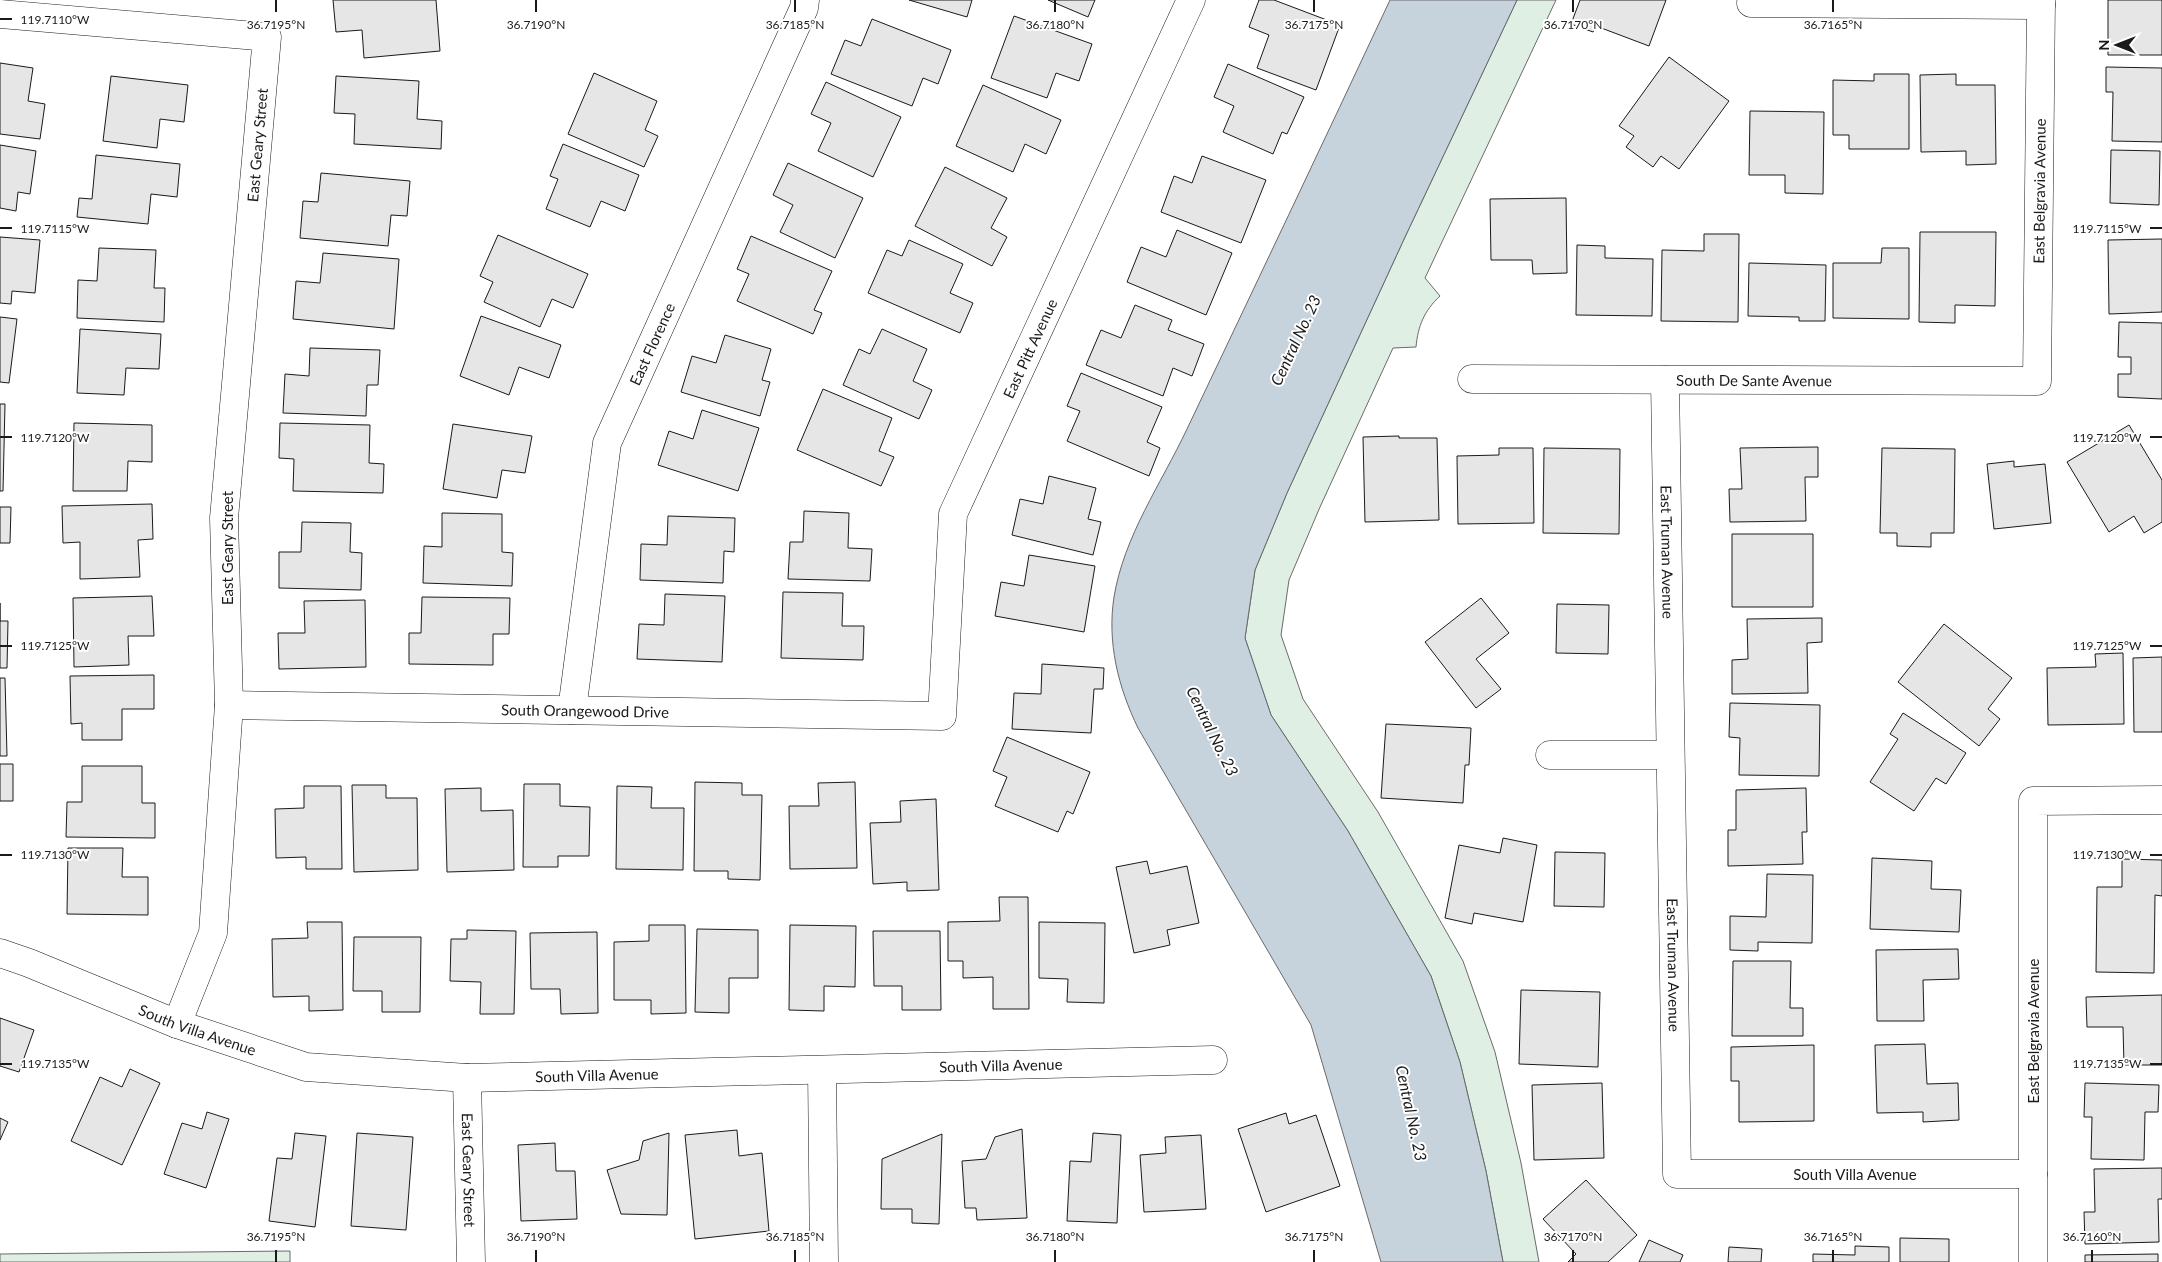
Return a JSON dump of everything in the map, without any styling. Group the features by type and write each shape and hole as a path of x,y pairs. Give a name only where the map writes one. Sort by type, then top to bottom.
{"street":[{"name":"East Florence","path":"572,710 608,443 800,17 805,0"},
{"name":"East Pitt Avenue","path":"942,716 953,514 1191,0"},
{"path":"1751,3 2041,3"},
{"name":"East Belgravia Avenue","path":"2037,381 2041,3"},
{"name":"East Geary Street","path":"0,14 267,37 224,518 229,705 213,933 177,1024"},
{"name":"South De Sante Avenue","path":"1472,379 2037,381"},
{"name":"East Truman Avenue","path":"1665,380 1677,1174"},
{"name":"South Orangewood Drive","path":"229,705 942,716"},
{"path":"1550,755 1670,755"},
{"name":"East Belgravia Avenue","path":"2033,1262 2033,800 2162,800"},
{"name":"South Villa Avenue","path":"0,953 29,962 177,1024 306,1067 467,1078 1213,1060"},
{"path":"822,1070 824,1262"},
{"name":"East Geary Street","path":"467,1078 471,1262"},
{"name":"South Villa Avenue","path":"1677,1174 2033,1174"}],"green space":[{"path":"1517,0 1556,0 1425,278 1440,296 1430,307 1423,319 1418,332 1416,347 1393,348 1320,507 1289,580 1281,635 1303,699 1378,812 1463,961 1495,1052 1521,1163 1539,1262 1503,1262 1486,1171 1460,1062 1431,976 1348,831 1271,715 1245,638 1255,570 1287,493"},
{"path":"290,1251 290,1262 0,1262 0,1254"}],"water":[{"name":"Central No. 23","path":"1390,0 1517,0 1287,493 1255,570 1245,638 1271,715 1348,831 1431,976 1460,1062 1486,1171 1503,1262 1381,1262 1311,1025 1138,728 1125,697 1113,647 1112,614 1114,597 1126,553 1144,511 1177,450"}],"building":[{"path":"333,0 436,0 440,51 364,58 362,30 336,32"},
{"path":"909,0 972,0 967,17"},
{"path":"1048,0 1095,0 1088,17"},
{"path":"1259,0 1274,0 1340,25 1316,90 1257,68 1269,35 1249,27"},
{"path":"1580,0 1666,0 1649,46 1596,26 1593,32 1571,24"},
{"path":"2108,0 2162,0 2162,55 2108,55"},
{"path":"1014,16 1092,44 1079,81 1056,73 1047,98 991,78"},
{"path":"872,19 951,50 938,84 923,78 912,106 831,74 845,40 861,46"},
{"path":"1669,57 1729,101 1679,169 1661,156 1653,167 1626,147 1634,136 1619,126"},
{"path":"0,63 33,68 28,101 45,104 40,139 0,134"},
{"path":"1228,64 1304,97 1287,134 1282,132 1273,154 1223,132 1234,106 1214,97"},
{"path":"2106,67 2162,68 2162,142 2112,141 2113,92 2106,92"},
{"path":"594,73 657,101 645,130 658,136 644,167 568,134"},
{"path":"1874,74 1909,74 1909,149 1849,149 1849,135 1833,135 1833,80 1874,81"},
{"path":"1956,74 1956,85 1995,85 1996,164 1966,165 1966,151 1921,152 1920,75"},
{"path":"111,76 188,85 184,122 160,119 157,148 103,141"},
{"path":"336,76 419,81 417,119 442,121 441,149 354,144 355,114 334,113"},
{"path":"826,82 901,117 873,177 818,151 831,123 811,114"},
{"path":"983,85 1061,120 1046,154 1025,144 1013,172 956,146"},
{"path":"1750,111 1824,112 1823,194 1785,193 1785,175 1749,175"},
{"path":"563,144 639,175 625,211 601,201 590,227 546,209 558,179 550,176"},
{"path":"0,145 36,151 30,194 18,192 16,211 0,208"},
{"path":"2111,150 2160,151 2159,205 2110,203"},
{"path":"96,155 180,164 177,197 151,194 148,224 77,217 79,198 92,199"},
{"path":"1202,156 1266,180 1241,243 1161,212 1174,176 1192,183"},
{"path":"788,163 863,198 835,258 780,232 793,205 773,195"},
{"path":"945,167 1007,198 991,228 1007,237 992,266 915,226"},
{"path":"321,173 410,181 407,216 391,215 388,246 300,238 303,201 318,202"},
{"path":"1566,198 1567,273 1533,274 1532,260 1491,260 1490,199"},
{"path":"1177,230 1232,253 1206,315 1127,282 1141,247 1166,257"},
{"path":"1920,232 1996,232 1995,306 1955,305 1955,323 1919,322"},
{"path":"1704,234 1739,234 1738,322 1661,321 1662,250 1704,251"},
{"path":"498,235 588,274 573,308 552,299 540,327 484,302 493,282 480,276"},
{"path":"751,236 832,271 814,310 822,313 813,334 737,301 749,274 737,269"},
{"path":"0,237 40,240 35,293 12,291 11,304 0,303"},
{"path":"2162,239 2162,312 2109,314 2108,240"},
{"path":"909,240 963,264 950,293 973,303 960,333 868,293 887,250 902,256"},
{"path":"1577,245 1605,246 1605,258 1653,259 1652,316 1576,315"},
{"path":"99,248 156,250 154,288 165,288 164,322 77,318 78,280 97,281"},
{"path":"1882,248 1909,248 1909,319 1833,318 1833,263 1881,263"},
{"path":"323,253 399,259 394,329 293,319 296,281 320,283"},
{"path":"1749,263 1826,265 1825,321 1799,321 1799,317 1748,316"},
{"path":"1135,305 1172,320 1168,330 1204,344 1192,376 1173,368 1163,396 1086,365 1101,330 1121,338"},
{"path":"481,316 561,345 549,378 519,367 509,395 460,376"},
{"path":"0,317 17,319 9,383 0,382"},
{"path":"2119,322 2162,323 2162,399 2118,397 2118,374 2131,374 2131,357 2118,357"},
{"path":"80,329 161,334 159,369 126,368 124,395 77,393"},
{"path":"882,329 927,349 913,381 932,390 919,419 843,385 859,349 870,354"},
{"path":"725,335 771,349 762,380 770,382 760,416 681,392 692,356 716,363"},
{"path":"310,348 380,350 378,385 367,385 366,416 283,413 285,374 309,376"},
{"path":"1081,373 1162,407 1147,442 1160,448 1149,476 1067,441 1080,411 1067,406"},
{"path":"823,389 892,418 879,451 894,457 881,486 797,450"},
{"path":"0,404 5,404 3,491 0,491"},
{"path":"702,410 759,428 738,491 658,465 669,431 693,439"},
{"path":"74,423 152,425 152,462 128,461 127,491 73,491"},
{"path":"280,423 370,425 369,463 384,464 383,493 293,491 294,459 279,458"},
{"path":"453,424 532,436 525,473 502,470 497,498 443,489"},
{"path":"2129,425 2162,480 2162,522 2144,533 2134,516 2109,532 2067,462"},
{"path":"1399,436 1399,438 1437,438 1439,520 1365,522 1363,437"},
{"path":"1818,447 1818,477 1805,477 1806,521 1730,522 1729,489 1742,489 1740,448"},
{"path":"1499,448 1533,448 1534,523 1458,524 1457,456 1499,455"},
{"path":"1544,448 1620,449 1619,534 1543,533"},
{"path":"1882,448 1955,449 1954,533 1931,533 1931,547 1897,546 1897,533 1880,533"},
{"path":"2014,461 2014,467 2045,464 2051,523 1994,529 1987,464"},
{"path":"1049,476 1096,488 1088,519 1101,522 1093,555 1012,535 1020,499 1043,504"},
{"path":"152,504 153,539 138,540 140,577 80,579 80,542 63,543 62,506"},
{"path":"0,507 11,507 10,543 0,543"},
{"path":"804,511 849,513 848,548 872,549 870,581 788,579 790,542 803,542"},
{"path":"442,513 502,514 502,552 513,553 512,586 423,583 424,546 442,547"},
{"path":"668,516 735,518 734,552 724,551 723,583 640,580 641,544 667,545"},
{"path":"302,522 351,523 350,552 362,553 361,590 279,588 279,552 301,552"},
{"path":"1732,534 1813,534 1813,607 1732,607"},
{"path":"1029,555 1095,566 1084,632 995,616 1001,582 1024,586"},
{"path":"783,592 843,593 842,626 864,626 863,660 781,658"},
{"path":"665,594 725,596 722,662 637,659 639,624 664,625"},
{"path":"152,596 154,636 128,636 129,665 74,667 73,598"},
{"path":"422,597 510,598 509,634 493,634 493,665 409,664 409,633 421,633"},
{"path":"1481,598 1509,633 1476,659 1501,689 1476,708 1425,642"},
{"path":"365,600 366,667 279,669 278,633 305,633 304,601"},
{"path":"1557,604 1609,605 1608,654 1556,653"},
{"path":"1822,618 1822,642 1807,643 1808,693 1732,694 1732,660 1748,659 1747,619"},
{"path":"0,621 8,621 7,668 0,668"},
{"path":"1944,624 2012,678 1988,709 2000,719 1979,746 1898,682"},
{"path":"2123,653 2124,724 2048,725 2047,668 2096,667 2095,654"},
{"path":"2162,657 2162,732 2134,732 2133,658"},
{"path":"1042,664 1104,668 1103,689 1094,689 1091,733 1012,729 1014,693 1041,694"},
{"path":"154,675 154,709 122,709 122,740 82,740 82,723 71,724 70,676"},
{"path":"0,678 5,678 7,756 0,756"},
{"path":"1730,703 1820,705 1819,776 1739,775 1740,738 1729,737"},
{"path":"1903,713 1966,753 1946,784 1936,778 1914,811 1870,782 1898,739 1890,734"},
{"path":"1386,724 1471,728 1469,765 1465,765 1463,803 1381,798"},
{"path":"1007,737 1090,772 1073,814 1067,811 1058,832 995,806 1007,777 993,771"},
{"path":"0,764 13,764 13,801 0,801"},
{"path":"82,766 142,766 142,803 155,803 155,838 66,837 67,802 82,802"},
{"path":"695,782 742,783 742,795 762,795 760,880 728,879 728,871 694,871"},
{"path":"855,782 857,868 790,869 789,806 819,806 818,783"},
{"path":"524,784 560,784 560,806 590,807 589,856 558,856 558,867 523,867"},
{"path":"352,785 386,785 386,798 417,798 418,870 354,872"},
{"path":"304,786 341,786 342,869 306,869 306,857 276,858 275,809 304,808"},
{"path":"617,786 652,787 651,808 684,808 683,870 616,869"},
{"path":"481,788 481,811 513,810 514,870 447,872 445,789"},
{"path":"1806,788 1807,832 1802,832 1803,864 1728,866 1728,830 1736,830 1736,790"},
{"path":"936,799 939,890 907,891 907,882 873,884 870,823 901,822 900,801"},
{"path":"1503,838 1537,845 1523,922 1474,913 1472,924 1445,918 1459,845 1500,853"},
{"path":"68,848 123,848 122,877 148,877 148,915 67,914"},
{"path":"1555,852 1605,853 1604,907 1554,906"},
{"path":"1872,858 1932,861 1931,889 1961,890 1959,932 1870,929"},
{"path":"2122,859 2162,860 2162,896 2155,895 2154,973 2096,972 2097,887 2122,887"},
{"path":"1147,861 1150,874 1187,866 1199,923 1167,930 1170,945 1134,953 1116,867"},
{"path":"1767,874 1813,875 1812,943 1758,942 1758,951 1730,950 1730,916 1766,917"},
{"path":"999,897 1028,897 1029,1009 993,1009 993,977 963,978 963,961 948,961 948,922 1000,921"},
{"path":"307,922 342,922 343,1010 309,1011 309,996 273,997 272,939 308,938"},
{"path":"1039,922 1105,923 1104,1003 1067,1002 1068,979 1039,978"},
{"path":"649,925 685,925 686,1013 651,1014 651,1000 614,1000 614,942 649,941"},
{"path":"790,925 856,926 855,987 824,986 824,1011 789,1010"},
{"path":"697,929 758,930 758,978 729,978 729,1013 695,1012"},
{"path":"467,930 516,931 514,1014 480,1014 481,982 450,981 451,939 467,939"},
{"path":"873,931 940,931 941,1010 902,1010 902,986 874,986"},
{"path":"597,932 598,1013 561,1014 560,989 531,989 530,933"},
{"path":"354,937 421,937 420,1012 382,1012 382,991 353,991"},
{"path":"1958,949 1959,979 1923,980 1924,1021 1877,1021 1876,950"},
{"path":"1733,961 1791,961 1790,1008 1803,1008 1803,1036 1732,1036"},
{"path":"1521,990 1600,992 1598,1067 1519,1064"},
{"path":"2162,995 2162,1065 2124,1065 2123,1027 2087,1027 2086,997"},
{"path":"0,1018 34,1030 19,1072 0,1066"},
{"path":"1925,1044 1927,1084 1958,1083 1959,1120 1923,1122 1923,1112 1877,1113 1875,1045"},
{"path":"1814,1045 1814,1121 1739,1122 1739,1081 1731,1081 1731,1047"},
{"path":"130,1069 160,1083 122,1165 71,1141 100,1077 122,1087"},
{"path":"1602,1083 1604,1158 1534,1160 1532,1085"},
{"path":"2085,1083 2159,1085 2158,1112 2145,1112 2144,1160 2091,1159 2092,1117 2084,1117"},
{"path":"207,1112 229,1119 206,1188 164,1174 182,1123 202,1129"},
{"path":"1286,1113 1289,1124 1316,1115 1340,1186 1266,1212 1238,1129"},
{"path":"0,1118 8,1122 0,1140"},
{"path":"1022,1129 1027,1218 977,1220 976,1208 965,1208 962,1161 986,1159 995,1137"},
{"path":"737,1130 739,1156 762,1153 769,1231 695,1239 685,1135"},
{"path":"295,1133 326,1136 315,1227 269,1221 277,1158 292,1159"},
{"path":"357,1133 413,1137 406,1230 351,1226"},
{"path":"669,1133 667,1215 621,1214 607,1170 639,1160 643,1141"},
{"path":"1093,1133 1121,1135 1117,1223 1067,1221 1070,1161 1091,1162"},
{"path":"942,1134 939,1224 912,1223 912,1209 881,1209 882,1159"},
{"path":"1201,1135 1206,1209 1144,1212 1140,1155 1166,1153 1165,1137"},
{"path":"555,1143 556,1171 575,1171 577,1219 521,1221 518,1145"},
{"path":"2162,1168 2162,1199 2158,1199 2159,1242 2085,1244 2084,1212 2095,1212 2094,1169"},
{"path":"1586,1180 1637,1235 1608,1262 1568,1262 1576,1254 1543,1219"},
{"path":"1900,1238 1949,1239 1949,1262 1900,1262"},
{"path":"1649,1240 1683,1255 1680,1262 1639,1262"},
{"path":"1855,1246 1889,1247 1889,1262 1813,1262 1813,1254 1855,1255"},
{"path":"1729,1247 1762,1249 1761,1262 1728,1262"},
{"path":"2158,1254 2158,1262 2085,1262 2085,1255"}]}
